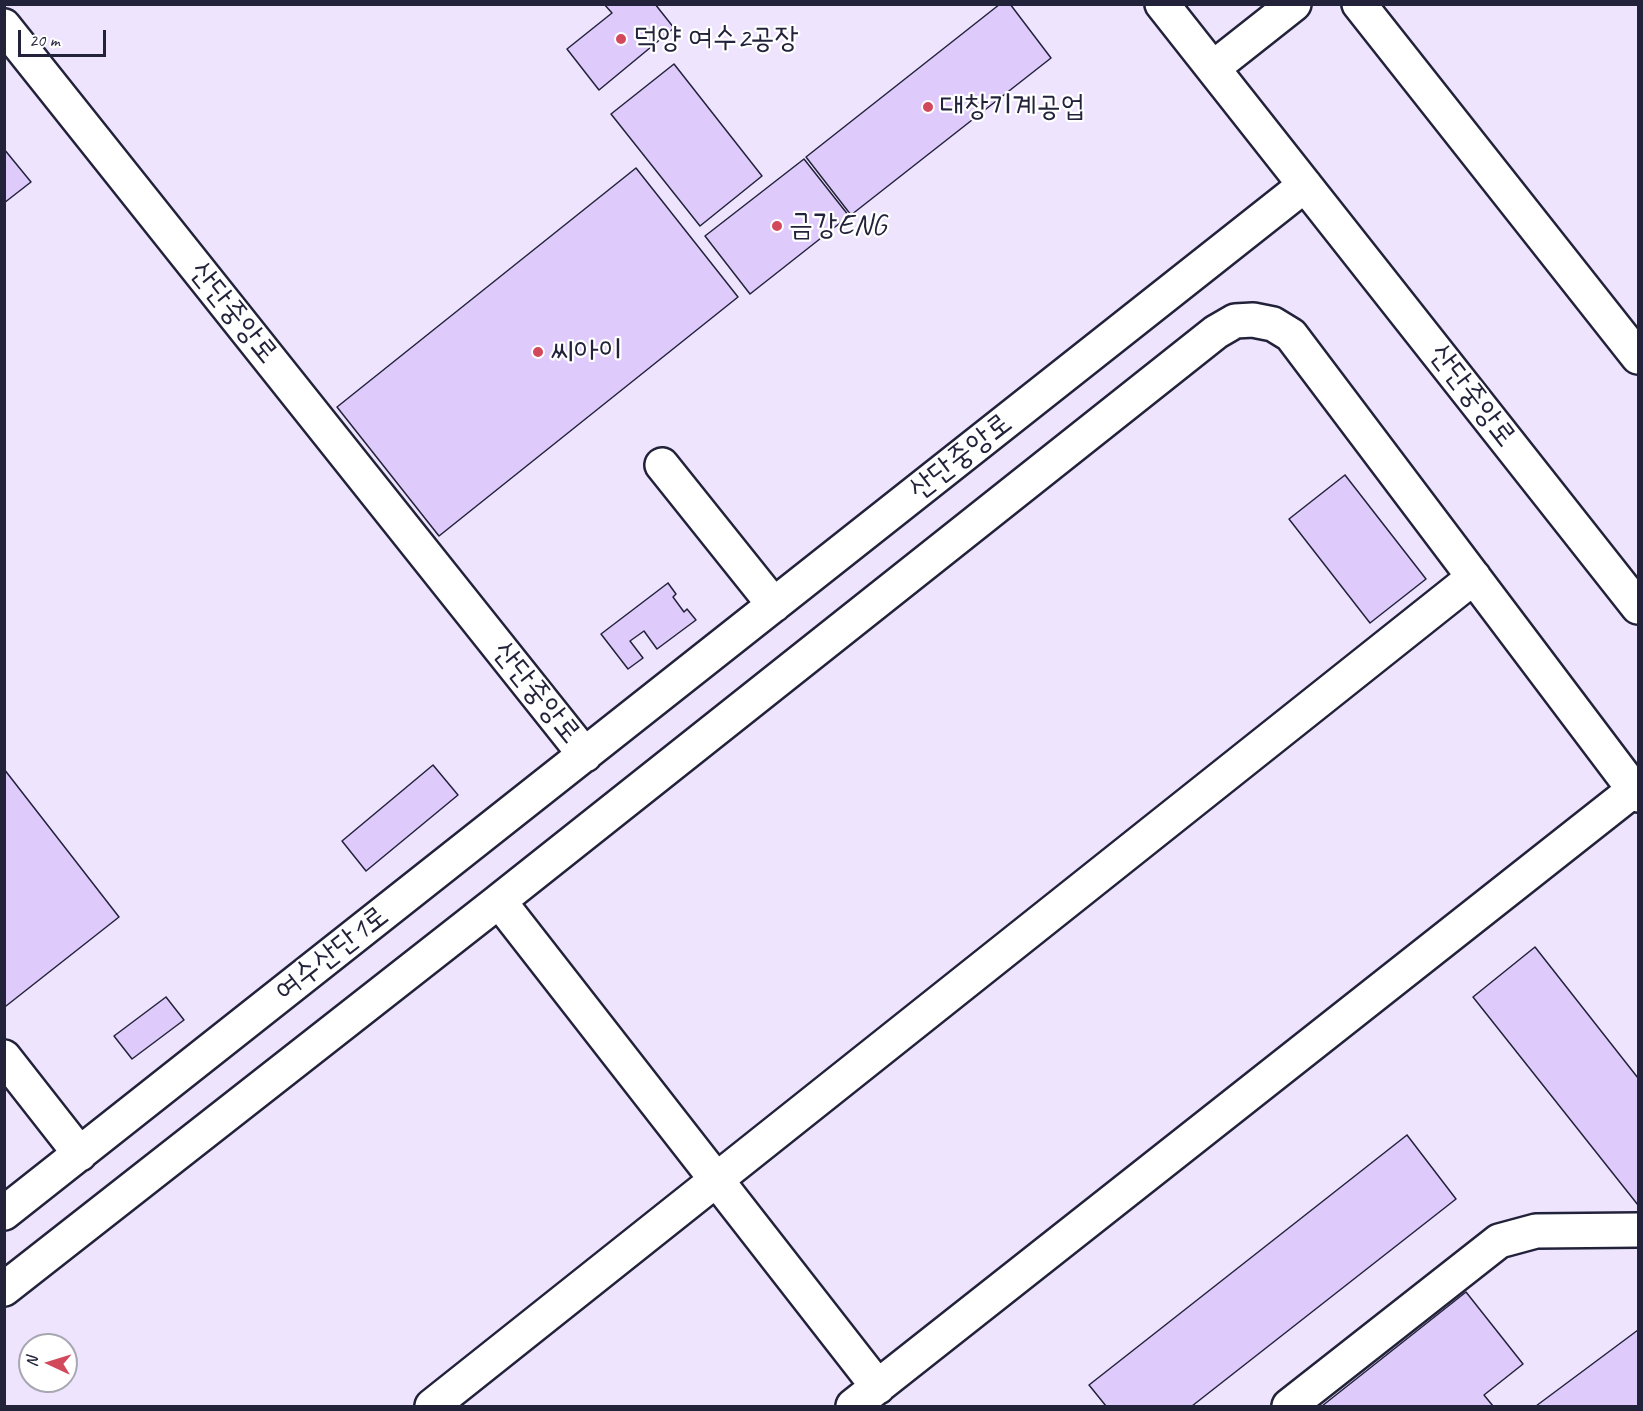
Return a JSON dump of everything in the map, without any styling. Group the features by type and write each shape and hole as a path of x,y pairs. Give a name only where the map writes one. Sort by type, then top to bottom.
{"street":[{"name":"산단중앙로","path":"1162,4 1638,607"},
{"path":"1213,69 1294,4"},
{"path":"1359,4 1638,357"},
{"name":"산단중앙로","path":"4,26 585,754 1305,185"},
{"path":"4,1289 499,901 1216,332 1235,321 1263,321 1291,334 1637,792 866,1397 717,1180 499,901"},
{"path":"662,465 774,605"},
{"path":"432,1407 1474,577"},
{"name":"여수산단1로","path":"4,1214 585,754"},
{"path":"4,1057 80,1154"},
{"path":"1289,1407 1499,1241 1528,1232 1547,1230 1638,1230"}],"shaded area":[{"path":"5,5 1638,5 1638,1406 5,1406"}],"building":[{"name":"덕양 여수2공장","path":"604,4 655,4 674,28 599,90 567,49 612,13"},
{"name":"대창기계공업","path":"1000,4 1010,4 1051,58 851,215 806,157"},
{"path":"674,64 762,176 700,226 611,114"},
{"path":"4,149 31,182 4,203"},
{"name":"금강ENG","path":"804,159 849,216 750,294 705,236"},
{"name":"씨아이","path":"636,168 738,297 439,536 337,407"},
{"path":"1345,475 1426,579 1370,623 1289,519"},
{"path":"668,583 676,594 673,597 684,612 687,609 696,620 657,649 644,631 630,641 643,658 628,669 601,634"},
{"path":"433,765 458,795 366,871 342,841"},
{"path":"4,769 119,917 6,1006 4,1004"},
{"path":"1535,947 1638,1078 1638,1205 1473,997"},
{"path":"166,997 184,1020 132,1059 114,1036"},
{"path":"1407,1135 1456,1199 1192,1406 1106,1406 1089,1385"},
{"path":"1466,1292 1523,1364 1484,1395 1493,1406 1322,1406"},
{"path":"1638,1330 1638,1406 1536,1406"}],"place":[{"name":"덕양 여수2공장","path":"621,39"},
{"name":"대창기계공업","path":"928,107"},
{"name":"금강ENG","path":"777,226"},
{"name":"씨아이","path":"538,352"}]}
